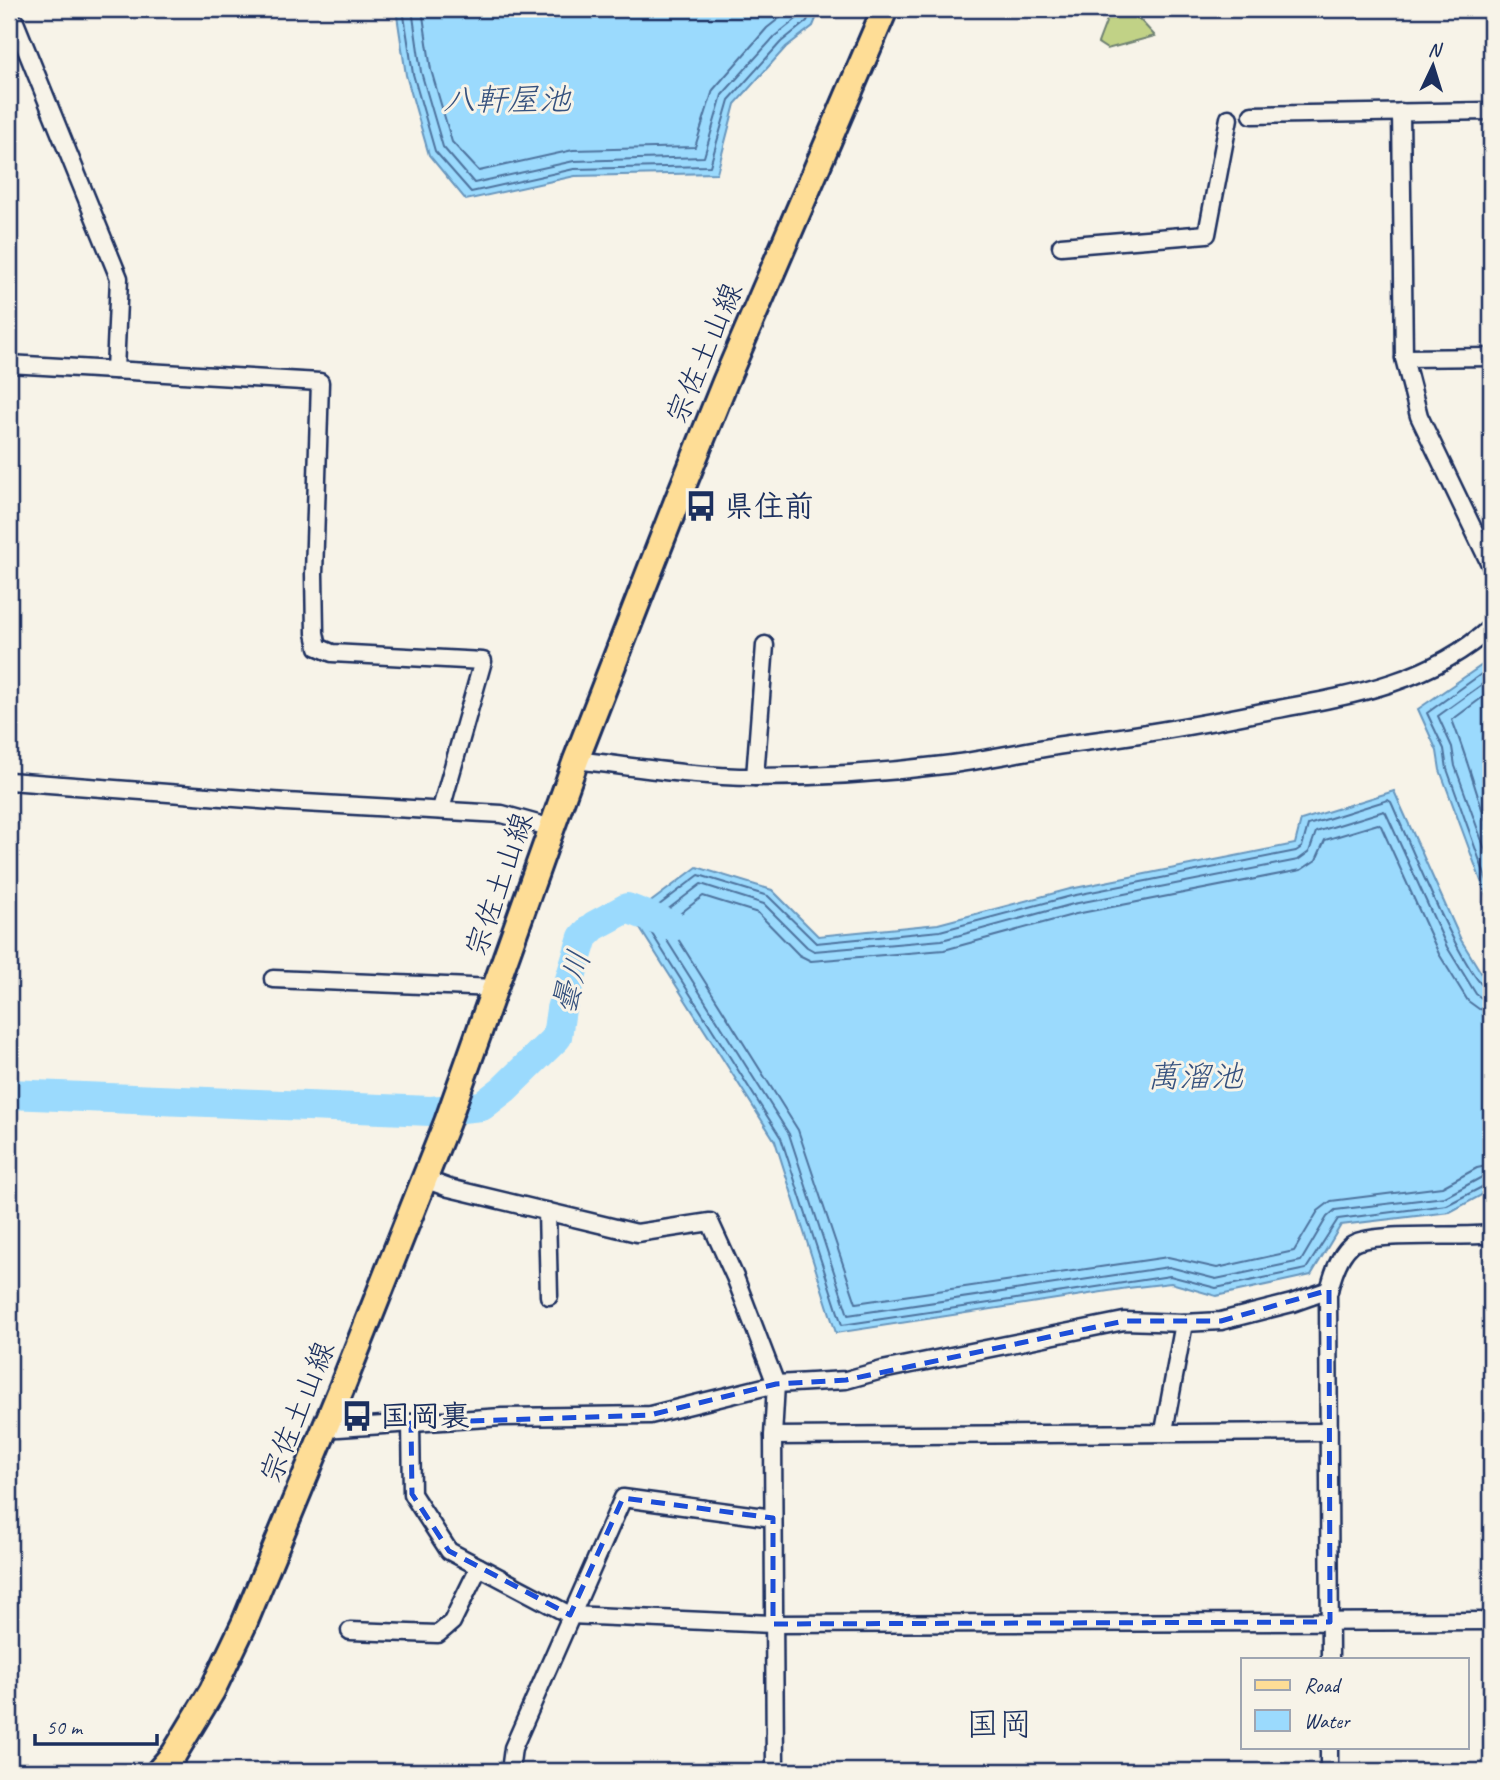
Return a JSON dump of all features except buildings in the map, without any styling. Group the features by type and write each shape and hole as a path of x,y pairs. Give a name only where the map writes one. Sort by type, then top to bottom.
{"main road":[{"name":"宗佐土山線","path":"159,1771 174,1754 212,1692 244,1625 425,1179 576,760 725,382 885,9"}],"street":[{"path":"11,19 120,278 115,370"},
{"path":"1252,115 1491,111"},
{"path":"1401,113 1404,358 1419,416 1491,566"},
{"path":"1060,246 1207,234 1229,118"},
{"path":"1404,358 1491,357"},
{"path":"9,364 320,382 314,574 315,633 318,648 332,653 483,662 441,809"},
{"path":"576,760 700,776 755,777 852,774 945,765 1143,735 1350,695 1390,684 1436,666 1491,627"},
{"path":"755,777 765,645"},
{"path":"9,781 286,802 502,814 552,828"},
{"path":"273,979 496,988"},
{"path":"425,1179 449,1188 637,1233 710,1222 735,1277 776,1384 773,1436 775,1771"},
{"path":"547,1211 549,1296"},
{"path":"1330,1658 1327,1432 1329,1290 1339,1261 1352,1244 1377,1238 1491,1234"},
{"path":"324,1429 502,1417 650,1415 776,1384 846,1380 882,1370 1124,1321 1221,1321 1292,1303 1329,1290"},
{"path":"1164,1431 1184,1323"},
{"path":"411,1423 412,1494 449,1551 570,1615 774,1624 1491,1621"},
{"path":"773,1436 1164,1431 1327,1432"},
{"path":"510,1771 513,1748 624,1498 773,1518"},
{"path":"350,1631 438,1634 452,1622 479,1567"},
{"path":"1329,1748 1329,1771"}],"highlighted area":[{"path":"1329,1290 1330,1622 773,1624 773,1518 623,1498 570,1615 449,1551 412,1494 411,1423 650,1415 776,1384 846,1380 1124,1321 1221,1321"}],"green space":[{"path":"1111,9 1130,9 1155,36 1107,49 1098,43"}],"water":[{"name":"八軒屋池","path":"396,9 820,9 813,26 786,47 735,104 717,173 575,176 466,200 429,155 406,75"},
{"path":"1491,659 1491,908 1440,770 1437,751 1418,709"},
{"name":"萬溜池","path":"1394,791 1461,940 1491,989 1491,1190 1450,1212 1341,1225 1311,1275 1216,1296 1171,1283 836,1333 775,1141 632,916 697,867 772,890 818,936 938,924 1070,889 1295,844 1301,820"}],"waterway":[{"name":"曇川","path":"9,1094 431,1111 482,1106 504,1089 557,1037 561,1009 583,937 594,926 627,908 673,926"}],"place":[{"name":"県住前","path":"701,506"},
{"name":"国岡裏","path":"357,1416"}],"district":[{"name":"国岡","path":"999,1723"}]}
